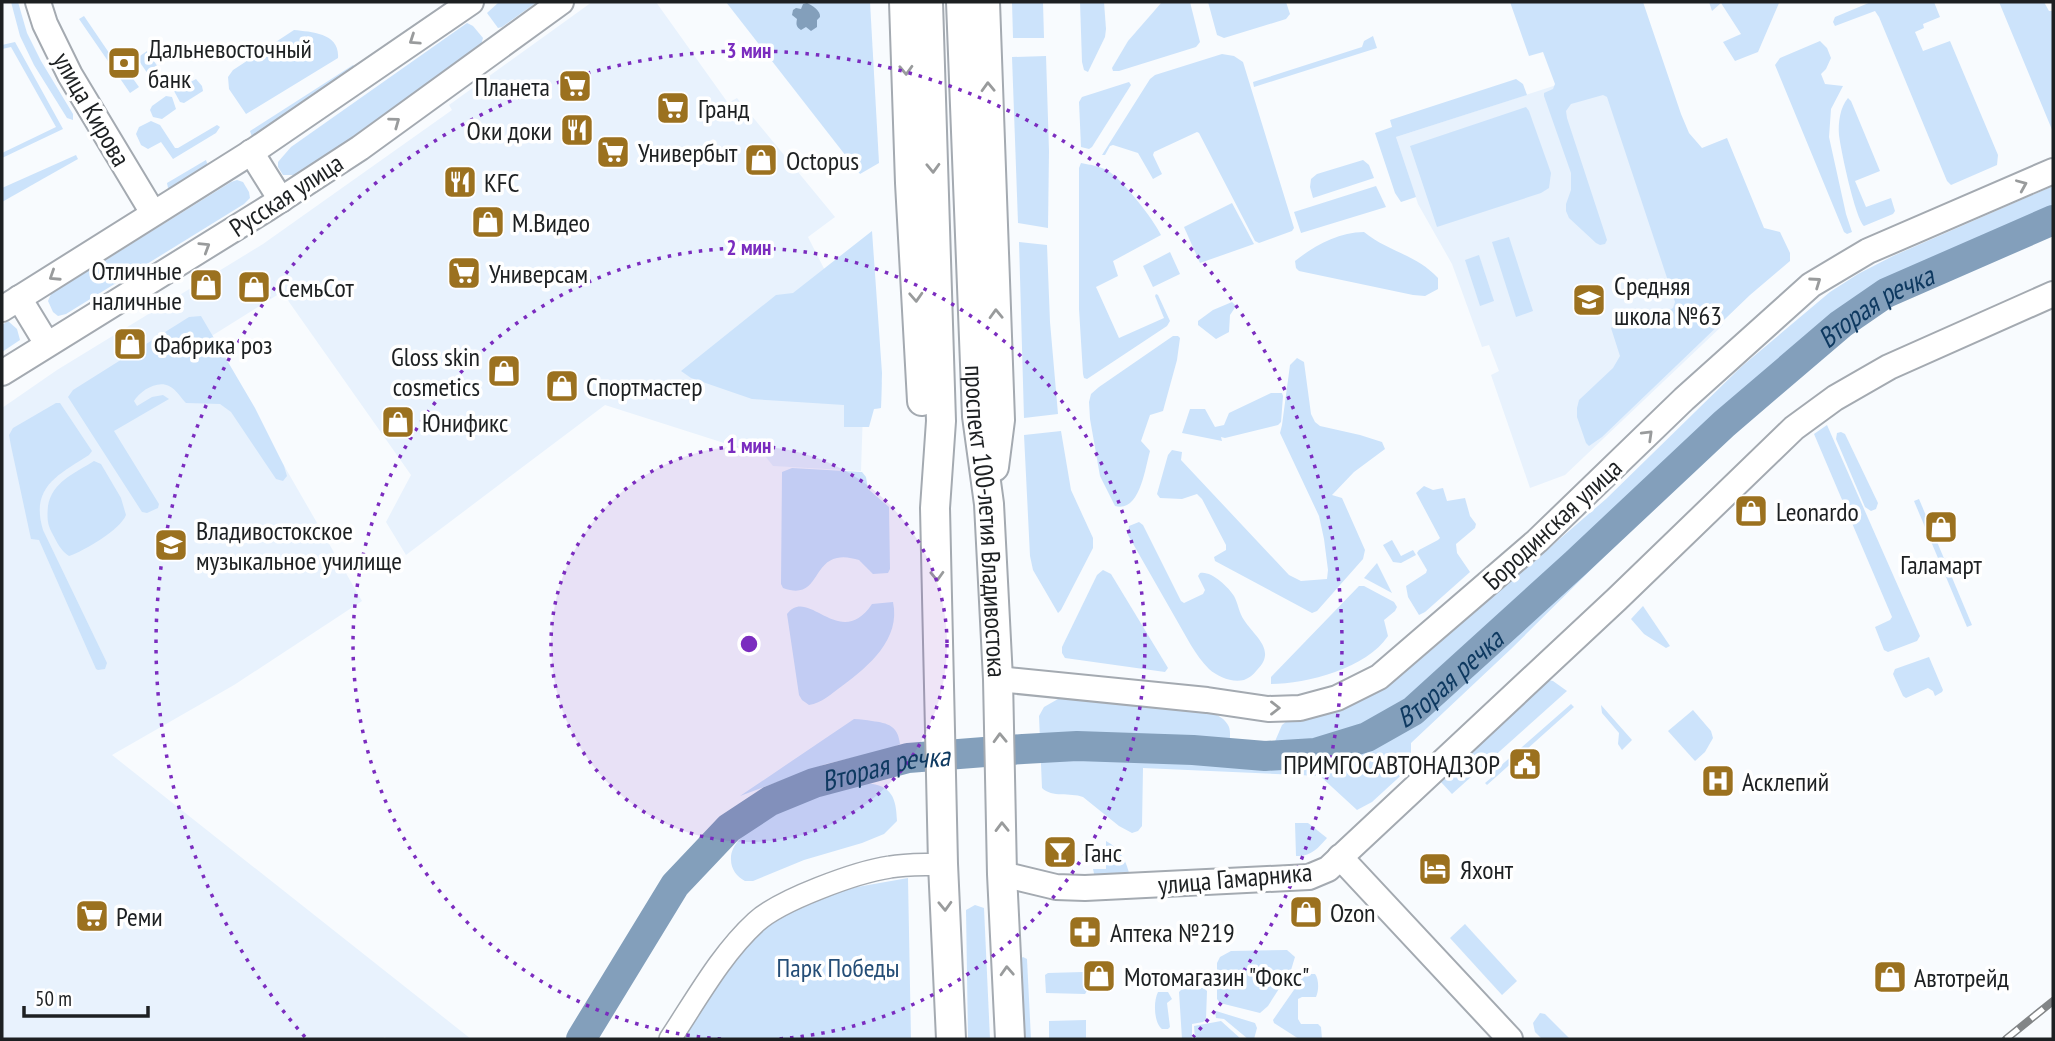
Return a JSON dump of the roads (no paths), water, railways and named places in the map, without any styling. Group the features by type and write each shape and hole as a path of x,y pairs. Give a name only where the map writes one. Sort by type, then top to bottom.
{"highway":[{"path":"904,2 910,183 923,418 935,508"},
{"name":"проспект 100-летия Владивостока","path":"928,2 941,421 935,508 943,864 951,1039"},
{"name":"проспект 100-летия Владивостока","path":"961,2 977,416 989,504 998,688 1002,874 1010,1039"},
{"path":"985,2 1000,420 989,504"}],"main road":[{"name":"улица Кирова","path":"38,2 70,75 153,213"},
{"name":"Русская улица","path":"10,304 251,152 471,2"},
{"name":"Русская улица","path":"2,373 281,200 359,148 561,2"},
{"path":"251,152 281,200"},
{"name":"Бородинская улица","path":"998,688 1207,700 1268,709 1300,708 1337,698 1379,677 1537,541 1684,399 1811,285 1868,251 2053,172"},
{"path":"1340,857 1617,599 1794,428 1835,398 1889,367 2053,294"},
{"path":"10,304 47,344"},
{"name":"улица Гамарника","path":"1002,874 1056,887 1086,888 1295,878 1309,877 1328,869 1340,857 1510,1039"}],"street":[{"path":"670,1039 736,943 757,921 779,906 810,892 887,867 943,864"}],"waterway":[{"name":"Вторая речка","path":"581,1039 675,885 729,828 770,801 814,783 908,758 1077,746 1193,750 1265,756 1315,753 1367,737 1413,711 1724,424 1841,324 1886,293 2053,220"}],"railway":[{"path":"2006,1039 2053,1001"}],"place":[{"name":"Дальневосточный банк","path":"124,63"},
{"name":"Планета","path":"575,86"},
{"name":"Гранд","path":"673,108"},
{"name":"Оки доки","path":"577,130"},
{"name":"Универбыт","path":"613,152"},
{"name":"Octopus","path":"761,160"},
{"name":"KFC","path":"460,182"},
{"name":"М.Видео","path":"488,222"},
{"name":"Универсам","path":"464,273"},
{"name":"Отличные наличные","path":"206,285"},
{"name":"СемьСот","path":"254,287"},
{"name":"Средняя школа №63","path":"1589,300"},
{"name":"Фабрика роз","path":"130,344"},
{"name":"Gloss skin cosmetics","path":"504,371"},
{"name":"Спортмастер","path":"562,386"},
{"name":"Юнификс","path":"398,422"},
{"name":"Leonardo","path":"1751,511"},
{"name":"Галамарт","path":"1941,527"},
{"name":"Владивостокское музыкальное училище","path":"171,545"},
{"name":"ПРИМГОСАВТОНАДЗОР","path":"1525,764"},
{"name":"Асклепий","path":"1718,781"},
{"name":"Ганс","path":"1060,852"},
{"name":"Яхонт","path":"1435,869"},
{"name":"Ozon","path":"1306,912"},
{"name":"Реми","path":"92,916"},
{"name":"Аптека №219","path":"1085,932"},
{"name":"Мотомагазин \"Фокс\"","path":"1099,976"},
{"name":"Автотрейд","path":"1890,977"}],"park label":[{"name":"Парк Победы","path":"838,967"}]}
